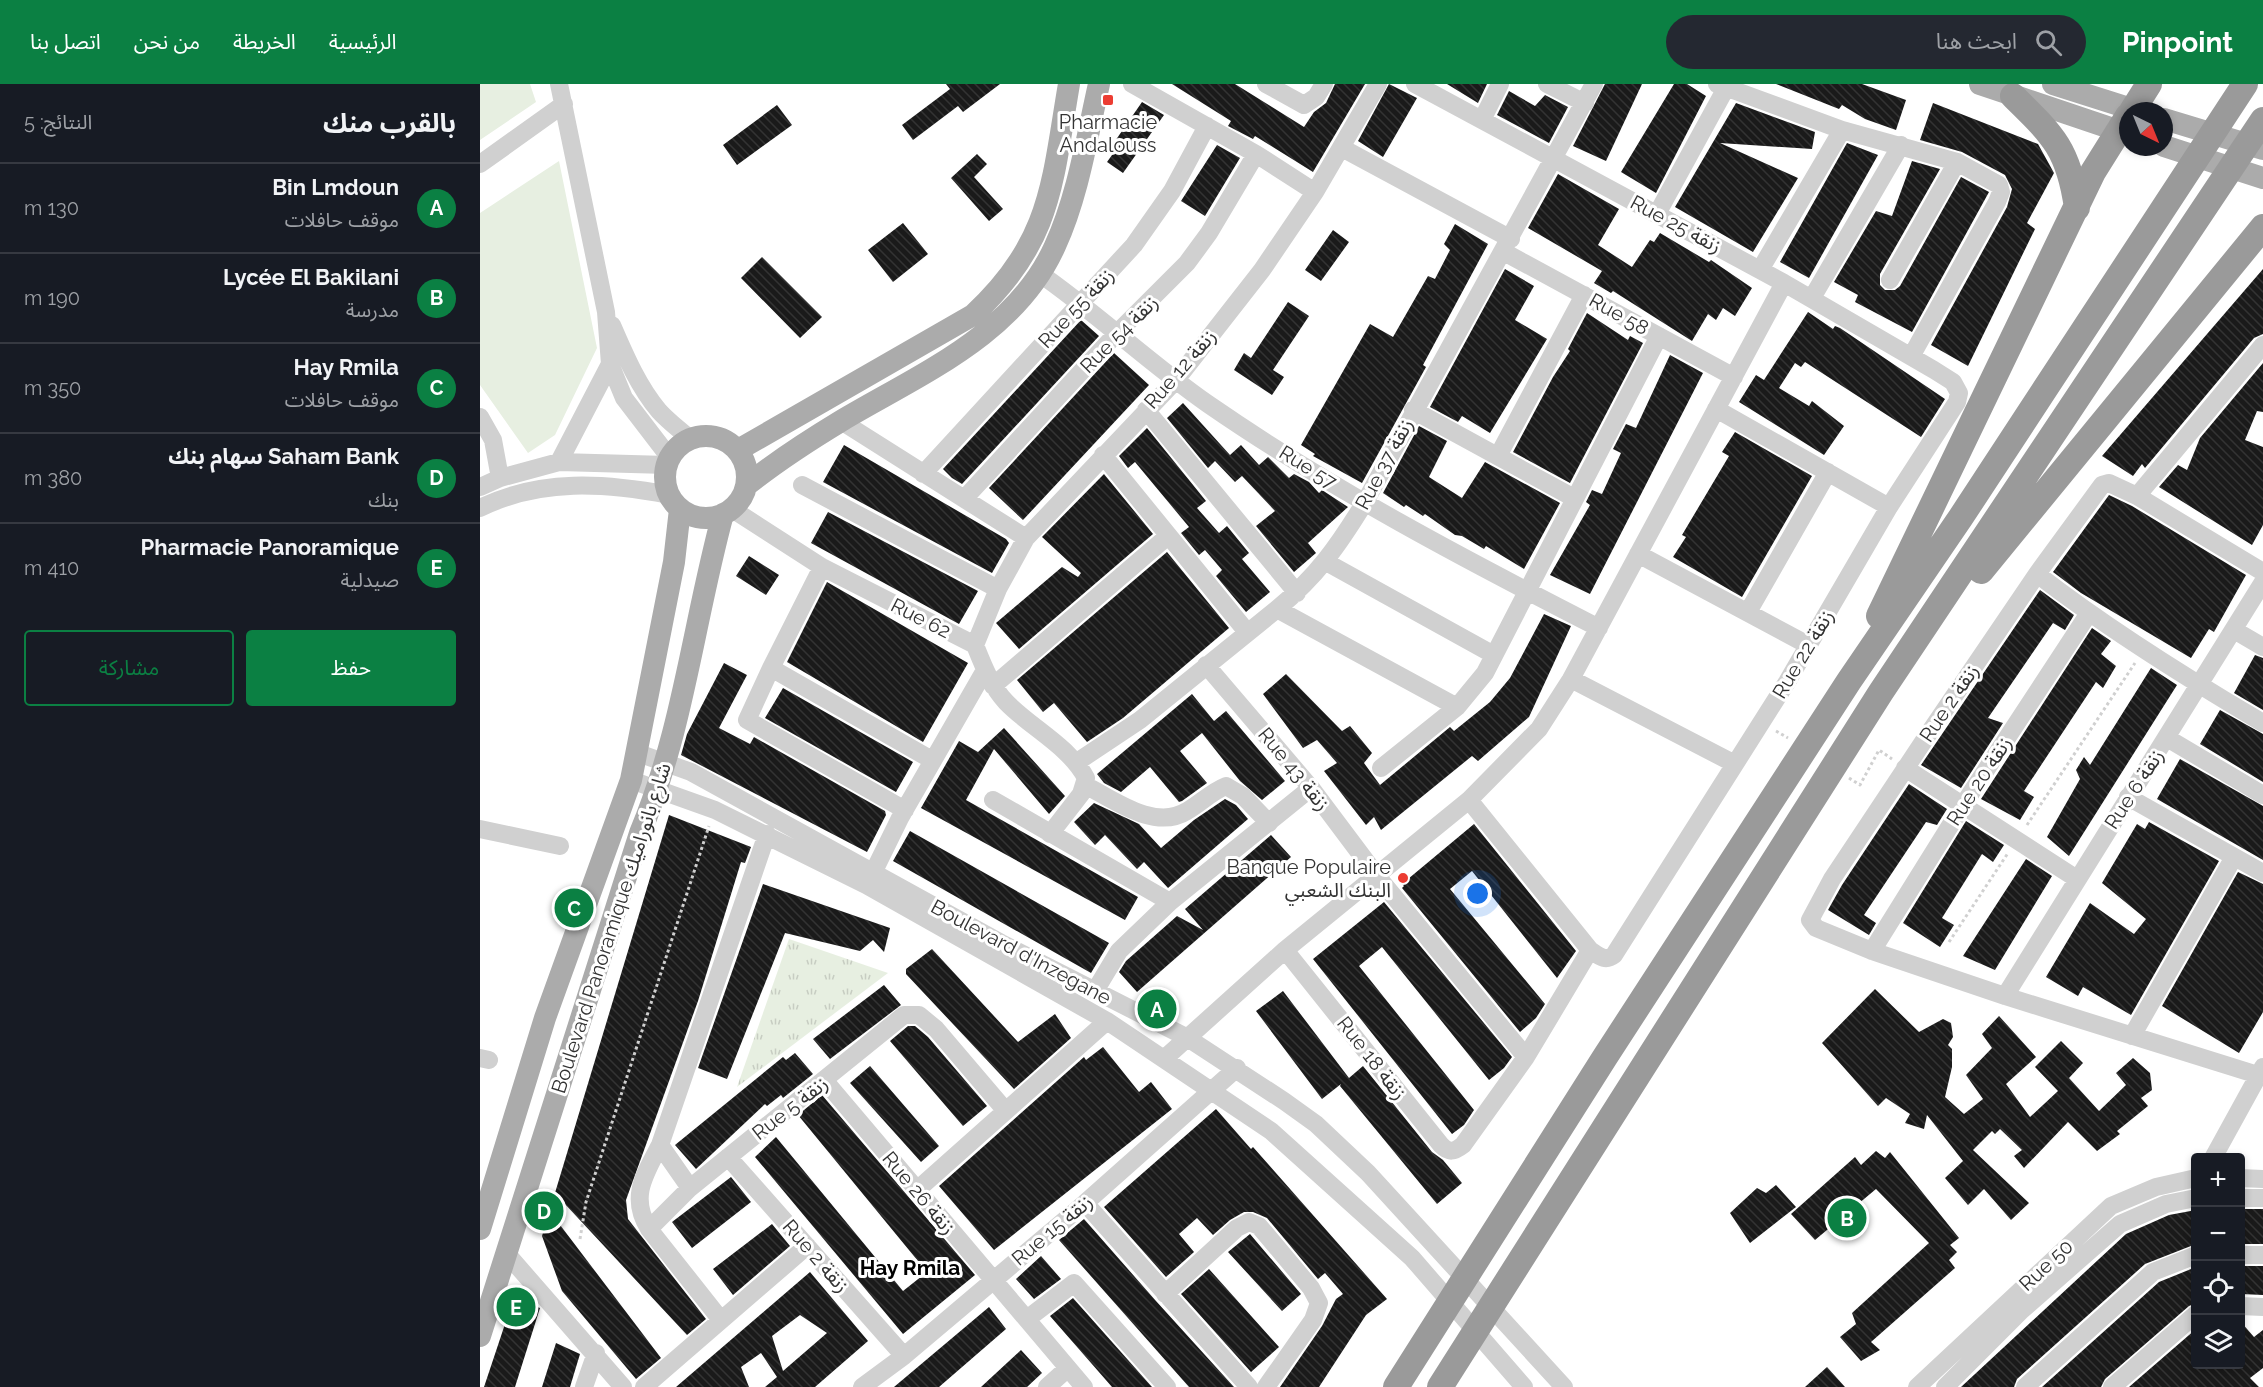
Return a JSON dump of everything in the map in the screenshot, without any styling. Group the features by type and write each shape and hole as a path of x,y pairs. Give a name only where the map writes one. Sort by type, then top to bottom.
{"highway":[{"path":"2139,102 2149,84"},
{"path":"1396,1387 1605,1057 1849,681 1961,517 2245,84"},
{"path":"2013,96 2047,129 2066,158 2077,208"},
{"path":"1440,1387 1881,692 2263,120"},
{"path":"1849,681 1931,504 1988,393 2093,172 2119,134"},
{"path":"1881,692 2263,227"}],"main road":[{"path":"738,450 973,315 992,297 1026,254 1038,231 1050,195 1069,84"},
{"path":"747,485 784,456 977,340 1011,310 1055,247 1069,209 1099,84"},
{"path":"1980,84 2013,96 2119,117"},
{"path":"2053,84 2119,114"},
{"path":"2173,122 2263,149"},
{"path":"2173,149 2263,178"},
{"path":"703,436 716,437 728,442 738,450 747,466 747,485 744,494 728,512 701,518 675,502 666,485 668,462 682,444 690,439 703,436"},
{"name":"Boulevard Panoramique شارع بانوراميك","path":"480,1229 545,1018 631,780 674,562 675,502"},
{"name":"Boulevard Panoramique شارع بانوراميك","path":"480,1336 640,833 667,764 708,568 728,512"}],"street":[{"path":"559,84 606,312 610,364 624,398 668,462"},
{"path":"1132,84 1157,89 1207,126 1315,192"},
{"path":"1266,84 1304,105 1316,96 1324,84"},
{"name":"Rue 12 زنقة","path":"975,645 998,589 1026,538 1176,380 1262,270 1315,192 1378,84"},
{"name":"Rue 25 زنقة","path":"1415,84 1812,298 1934,370"},
{"path":"1482,120 1500,84"},
{"path":"1547,84 1585,103"},
{"name":"Rue 37 زنقة","path":"1077,762 1123,733 1297,593 1326,562 1365,502 1413,410 1507,246 1594,84"},
{"path":"1657,214 1721,86 1842,130 1957,162 1996,182 2001,192 1997,202 1912,355"},
{"path":"480,164 564,104"},
{"name":"Rue 55 زنقة","path":"923,474 1152,222 1207,126"},
{"path":"1760,270 1842,130"},
{"path":"1812,298 1901,145"},
{"name":"Rue 58","path":"1342,148 1507,246 1584,295 1734,377"},
{"name":"Rue 54 زنقة","path":"964,499 1116,334 1187,263 1209,233 1256,154"},
{"path":"1890,280 1957,162"},
{"name":"Rue 57","path":"1039,273 1081,302 1116,334 1209,405 1365,502 1599,628"},
{"path":"1165,1058 1286,950 1469,800 1514,758 1539,729 1571,679 1784,283"},
{"path":"1498,456 1584,295"},
{"path":"606,312 628,361 651,400 660,413 690,439"},
{"path":"1381,768 1457,707 1485,673 1659,336"},
{"path":"2263,345 2137,496 2263,572"},
{"path":"559,462 610,364"},
{"name":"Rue 22 زنقة","path":"1590,950 1607,959 1614,955 1623,943 1808,645 1889,507 1957,402 1957,387 1934,370"},
{"path":"1716,409 1889,507"},
{"path":"1146,410 1297,593"},
{"path":"1413,410 1575,498"},
{"path":"480,417 493,440 500,478"},
{"path":"841,421 1026,538"},
{"path":"1103,455 1247,632"},
{"path":"480,487 500,478 559,462 668,462"},
{"path":"1748,612 1828,472"},
{"name":"Rue 2 زنقة","path":"1872,951 1828,934 1810,920 1813,913 1905,768 2037,574 2102,485 2109,483 2116,485 2137,496"},
{"path":"480,508 514,494 578,484 620,486 675,502"},
{"path":"802,485 998,589"},
{"name":"Rue 62","path":"728,512 822,567 975,645 989,678 1018,713 1077,762"},
{"path":"874,871 932,760 989,678 1168,536"},
{"path":"1638,554 1808,645"},
{"path":"1326,562 1494,655"},
{"path":"822,567 747,717 751,724 905,810"},
{"path":"2037,574 2089,613 2200,686 2263,723"},
{"name":"Rue 6 زنقة","path":"2005,996 2263,582"},
{"path":"1277,609 1457,707"},
{"name":"Rue 20 زنقة","path":"1872,951 1963,805 2089,613"},
{"path":"2234,630 2263,647"},
{"name":"Rue 43 زنقة","path":"1206,664 1311,788 1377,876 1526,1057"},
{"path":"771,668 932,760"},
{"path":"1571,679 1735,764"},
{"path":"2167,738 2263,795"},
{"name":"Boulevard d'Inzegane","path":"638,753 691,772 981,932 1186,1037 1237,1068 1316,1124 1368,1173 1564,1387"},
{"path":"1050,834 1081,794 1085,785 1086,778 1077,762"},
{"path":"1905,768 2077,879"},
{"name":"Boulevard d'Inzegane","path":"631,780 715,810 866,885 1107,1021 1165,1058 1271,1131 1297,1152 1412,1258 1520,1383"},
{"path":"1085,785 1137,811 1167,819 1188,811 1216,790 1226,786 1243,795 1269,823"},
{"path":"1095,991 1119,951 1170,902 1311,788"},
{"path":"2128,797 2263,873"},
{"path":"993,800 1170,902"},
{"path":"1469,800 1590,950 1526,1057"},
{"path":"480,829 560,846"},
{"path":"722,1320 641,1217 639,1194 646,1172 660,1145 767,834"},
{"path":"2132,1036 2234,857"},
{"name":"Rue 18 زنقة","path":"1286,950 1446,1150 1454,1151 1463,1145 1526,1057"},
{"path":"1872,951 2132,1036 2261,1071 2216,1153"},
{"name":"Rue 5 زنقة","path":"649,1229 690,1188 904,1015 919,1015 936,1029 1005,1110"},
{"path":"917,1190 1107,1021"},
{"name":"Rue 15 زنقة","path":"862,1387 904,1356 1085,1203 1213,1092 1237,1068"},
{"name":"Rue 26 زنقة","path":"825,1081 1084,1387"},
{"path":"660,1145 690,1188"},
{"name":"Rue 2 زنقة","path":"728,1157 904,1356"},
{"path":"2245,1178 2263,1179"},
{"name":"Rue 50","path":"1917,1387 2111,1206 2156,1187 2191,1179"},
{"name":"Rue 50","path":"1945,1387 2022,1310 2120,1224 2191,1195"},
{"path":"2245,1198 2263,1198"},
{"path":"1085,1203 1248,1387"},
{"path":"1165,1294 1244,1224 1255,1223 1267,1234 1311,1287 1318,1299 1318,1309 1266,1387"},
{"path":"644,1387 807,1246"},
{"path":"507,1254 624,1387"},
{"path":"2245,1255 2263,1255"},
{"path":"2025,1387 2153,1272 2191,1257"},
{"path":"1027,1319 1074,1283 1167,1387"},
{"path":"2245,1306 2263,1307"},
{"path":"2112,1387 2195,1315"},
{"path":"584,1387 596,1353"},
{"path":"1047,1387 1068,1368"}],"path":[{"path":"1950,942 2145,649"},
{"path":"1860,785 1879,750"},
{"path":"580,1239 586,1202 715,810"}],"green space":[{"path":"480,84 530,84 536,102 480,140"},
{"path":"559,161 597,348 555,435 528,453 480,385 480,213"},
{"path":"789,939 888,973 737,1087"}],"building":[{"path":"946,84 1000,84 963,112 958,106 913,140 902,125 950,89"},
{"path":"1172,84 1235,84 1304,127 1314,112 1326,103 1335,84 1365,84 1313,172 1255,136 1253,139 1228,126 1231,121"},
{"path":"1389,84 1417,98 1383,157 1358,141"},
{"path":"1447,84 1487,84 1478,103"},
{"path":"1605,84 1642,84 1606,161 1573,146"},
{"path":"1674,84 1687,84 1706,96 1656,193 1621,172"},
{"path":"1776,84 1862,84 1906,100 1896,130 1865,119 1842,105 1839,109"},
{"path":"1509,91 1535,106 1545,95 1568,107 1549,143 1497,115"},
{"path":"1142,102 1164,115 1123,173 1107,162 1117,148 1113,144"},
{"path":"1736,103 1815,132 1812,149 1720,143 1798,178 1753,252 1675,207"},
{"path":"1933,103 2038,144 2054,173 2027,223 2035,229 1968,366 1931,345 2007,207 2012,189 2005,175 1962,152 1920,140"},
{"path":"777,105 792,125 737,165 723,145"},
{"path":"1847,143 1878,155 1809,278 1780,262"},
{"path":"1217,145 1240,158 1205,216 1181,201"},
{"path":"977,154 987,164 974,177 1003,209 989,221 951,178"},
{"path":"1912,161 1940,169 1880,274 1880,285 1885,290 1895,290 1900,286 1961,177 1989,192 1912,332 1855,302 1858,295 1834,282 1876,211 1892,216"},
{"path":"1558,174 1619,209 1598,245 1632,267 1650,240 1654,242 1660,233 1709,262 1711,260 1752,288 1735,316 1723,308 1716,320 1708,314 1692,341 1613,291 1611,293 1594,283 1602,271 1528,228"},
{"path":"903,223 928,254 893,282 868,250"},
{"path":"1455,224 1488,244 1423,365 1426,367 1362,483 1313,456 1315,454 1301,445 1370,324 1393,337 1428,276 1435,279 1450,250 1444,244"},
{"path":"1333,230 1349,242 1321,281 1305,270"},
{"path":"762,257 822,317 800,338 741,278"},
{"path":"1505,269 1534,286 1515,320 1547,339 1490,433 1462,416 1458,422 1430,407"},
{"path":"2263,269 2263,334 2254,338 2145,468 2142,464 2133,476 2102,456"},
{"path":"1288,302 1309,316 1273,370 1284,377 1272,395 1234,370 1244,353 1251,358"},
{"path":"1808,312 1833,329 1835,326 1840,328 1945,399 1921,437 1805,362 1801,367 1795,363 1779,388 1809,406 1812,401 1844,426 1824,455 1739,402 1756,375 1764,380"},
{"path":"1587,313 1628,340 1630,336 1643,343 1570,483 1513,452 1553,377 1570,351 1568,349"},
{"path":"1081,320 1099,336 962,484 952,478 943,469"},
{"path":"1114,353 1149,385 1023,520 989,488"},
{"path":"1670,355 1703,373 1590,594 1550,575 1590,505 1586,502 1592,490 1602,494 1621,453 1613,449 1626,424 1636,428"},
{"path":"2263,363 2263,412 2257,411 2245,440 2263,447 2263,525 2252,545 2159,487 2178,465 2187,470 2200,438"},
{"path":"1183,403 1230,455 1241,445 1259,465 1268,457 1289,478 1294,474 1309,482 1319,493 1322,490 1348,507 1308,543 1316,553 1294,572 1256,526 1275,511 1242,476 1235,482 1215,461 1208,468 1167,418"},
{"path":"1419,426 1447,441 1429,477 1462,498 1485,462 1560,503 1524,569 1486,546 1484,549 1462,536 1455,535 1425,514 1423,516 1406,505 1404,507 1383,493"},
{"path":"1147,428 1206,501 1197,508 1219,533 1227,526 1249,553 1242,559 1270,592 1246,612 1216,576 1222,570 1205,550 1199,555 1181,533 1189,527 1135,462 1128,468 1119,456"},
{"path":"1735,432 1812,476 1742,597 1673,557 1686,537 1682,535 1729,456 1722,452"},
{"path":"844,445 1006,539 1009,543 992,573 823,482"},
{"path":"1104,474 1153,534 1019,649 996,623 1062,567 1078,577 1081,573 1042,537"},
{"path":"2109,495 2132,506 2246,575 2214,632 2209,629 2191,658 2081,593 2053,572"},
{"path":"828,512 978,591 959,624 811,543"},
{"path":"1167,552 1229,628 1123,718 1087,742 1054,703 1043,712 1017,680"},
{"path":"749,556 779,575 766,595 736,576"},
{"path":"827,582 968,663 923,742 787,662"},
{"path":"2040,590 2074,615 2065,630 2053,623 1988,718 2003,723 1961,788 1921,765"},
{"path":"1544,614 1571,626 1529,717 1478,761 1472,756 1381,830 1374,817 1366,825 1324,771 1337,763 1317,740 1303,748 1263,694 1286,674 1342,731 1350,726 1372,753 1364,763 1380,785 1450,727 1454,731 1490,702 1510,678"},
{"path":"2092,628 2111,641 2101,654 2116,666 2103,688 2096,682 2024,791 2034,797 2020,820 1981,799"},
{"path":"2255,655 2263,658 2263,710 2234,693"},
{"path":"724,663 747,675 719,728 750,744 754,737 885,811 886,815 867,852 681,755 687,734"},
{"path":"2151,668 2177,685 2069,856 2047,837 2080,779 2076,770 2084,757 2090,765"},
{"path":"783,688 913,762 896,792 765,718"},
{"path":"1192,694 1214,721 1226,711 1285,781 1262,800 1240,781 1202,733 1180,751 1207,783 1182,801 1179,802 1150,767 1121,792 1104,783 1097,774"},
{"path":"2220,710 2263,734 2263,782 2200,744"},
{"path":"1004,728 1065,796 1049,814 994,749 966,800 1138,897 1125,920 921,808 959,741 978,752"},
{"path":"2180,759 2263,806 2263,860 2157,799"},
{"path":"1909,784 1947,809 1937,825 1926,822 1864,915 1876,923 1869,935 1828,910"},
{"path":"1225,799 1236,805 1248,819 1168,888 1144,862 1137,869 1105,835 1095,845 1074,822 1094,803 1139,824 1161,848 1194,820"},
{"path":"669,815 751,847 745,863 741,862 698,1001 626,1200 628,1219 706,1319 687,1335 564,1203 551,1213 661,1358 636,1379 562,1291 542,1236"},
{"path":"1966,821 2004,845 1993,862 1982,854 1942,918 1954,925 1940,947 1903,923"},
{"path":"2149,822 2219,861 2131,1015 2083,987 2078,996 2046,977 2090,903 2134,934 2146,919 2102,883 2137,824 2145,829"},
{"path":"1474,824 1576,951 1557,978 1472,871 1450,889 1545,1004 1536,1018 1520,1032 1402,888 1404,886 1402,884"},
{"path":"910,831 1109,943 1091,973 893,861"},
{"path":"1271,835 1291,857 1137,992 1119,972 1126,961 1177,916 1203,930 1185,909"},
{"path":"2026,859 2052,876 1995,970 1963,956"},
{"path":"2238,872 2263,884 2263,1012 2239,1053 2162,1006"},
{"path":"763,884 890,928 884,952 873,940 860,951 785,933 727,1079 698,1068"},
{"path":"1384,902 1512,1057 1504,1068 1489,1080 1382,947 1359,966 1474,1110 1464,1125 1452,1134 1313,959"},
{"path":"932,949 1018,1042 1055,1014 1071,1038 1014,1089 906,974 906,969"},
{"path":"884,985 901,1005 830,1059 813,1039"},
{"path":"1875,989 1919,1032 1943,1019 1951,1023 1953,1037 1948,1045 1952,1049 1952,1067 1945,1097 1964,1114 1983,1099 1966,1075 1992,1048 1982,1034 1999,1016 2036,1057 2006,1084 2030,1117 2058,1091 2035,1067 2061,1041 2083,1063 2069,1078 2099,1111 2126,1085 2116,1073 2133,1058 2150,1073 2152,1090 2141,1098 2148,1106 2117,1131 2120,1134 2097,1151 2068,1122 2024,1168 2014,1156 2022,1150 2000,1129 1995,1134 1992,1131 1973,1150 2029,1203 2011,1220 1984,1189 1968,1205 1945,1178 1963,1161 1927,1115 1924,1129 1905,1123 1910,1114 1886,1098 1878,1106 1822,1043"},
{"path":"1283,991 1349,1078 1363,1066 1432,1152 1443,1160 1462,1183 1437,1204 1340,1086 1341,1084 1322,1099 1256,1011"},
{"path":"908,1026 915,1026 928,1037 987,1106 963,1126 890,1041"},
{"path":"1103,1047 1139,1092 1151,1082 1172,1109 994,1250 939,1186 1084,1057 1086,1060"},
{"path":"795,1053 813,1074 783,1098 781,1095 767,1106 765,1104 696,1169 675,1145 783,1057 786,1060"},
{"path":"870,1066 939,1146 921,1162 850,1083"},
{"path":"822,1095 975,1275 903,1334 755,1157 776,1137 903,1291 927,1272 798,1115"},
{"path":"1216,1109 1251,1149 1253,1147 1387,1299 1366,1315 1319,1387 1280,1387 1322,1326 1336,1299 1343,1294 1325,1273 1318,1279 1267,1218 1253,1212 1244,1212 1230,1220 1213,1235 1197,1218 1179,1234 1194,1252 1166,1277 1104,1207"},
{"path":"1876,1151 1885,1158 1890,1152 1959,1238 1950,1245 1957,1252 1949,1260 1955,1268 1871,1342 1880,1350 1861,1361 1840,1337 1856,1324 1852,1313 1929,1243 1876,1189 1815,1240 1791,1214 1855,1157 1861,1165"},
{"path":"731,1177 751,1202 692,1248 672,1222"},
{"path":"1776,1185 1796,1207 1750,1243 1730,1213 1757,1188 1766,1193"},
{"path":"2245,1209 2263,1209 2263,1244 2245,1244"},
{"path":"2191,1211 2191,1246 2145,1264 2017,1379 2014,1387 1961,1387 2126,1234 2169,1215"},
{"path":"1084,1219 1234,1387 1189,1387 1059,1240"},
{"path":"772,1224 790,1246 733,1295 713,1269"},
{"path":"1250,1234 1301,1294 1282,1311 1228,1252"},
{"path":"1041,1256 1061,1279 1034,1299 1016,1279"},
{"path":"2245,1266 2263,1266 2263,1295 2245,1294"},
{"path":"1209,1269 1279,1347 1251,1372 1181,1294"},
{"path":"2191,1269 2191,1305 2105,1379 2101,1387 2042,1387 2159,1282"},
{"path":"810,1272 868,1341 815,1387 765,1387 777,1377 761,1353 741,1367 749,1387 676,1387","holes":["800,1315 827,1333 783,1371 772,1336"]},
{"path":"514,1297 540,1308 515,1387 484,1387"},
{"path":"1073,1298 1152,1387 1112,1387 1050,1316"},
{"path":"989,1307 1006,1329 939,1387 894,1387"},
{"path":"2245,1327 2254,1337 2263,1330 2263,1368 2250,1378 2259,1387 2129,1387 2191,1333 2191,1369 2245,1369"},
{"path":"556,1343 580,1354 570,1387 542,1387"},
{"path":"1021,1350 1042,1373 1027,1387 981,1387"},
{"path":"1827,1367 1845,1387 1805,1387"}],"place":[{"name":"Pharmacie Andalouss","path":"1108,100"},
{"name":"Banque Populaire البنك الشعبي","path":"1403,878"},
{"name":"Hay Rmila","path":"574,908"},
{"name":"Bin Lmdoun","path":"1157,1009"},
{"name":"Saham Bank سهام بنك","path":"544,1211"},
{"name":"Lycée El Bakilani","path":"1847,1218"},
{"name":"Pharmacie Panoramique","path":"516,1307"}],"district":[{"name":"Hay Rmila","path":"910,1267"}]}
